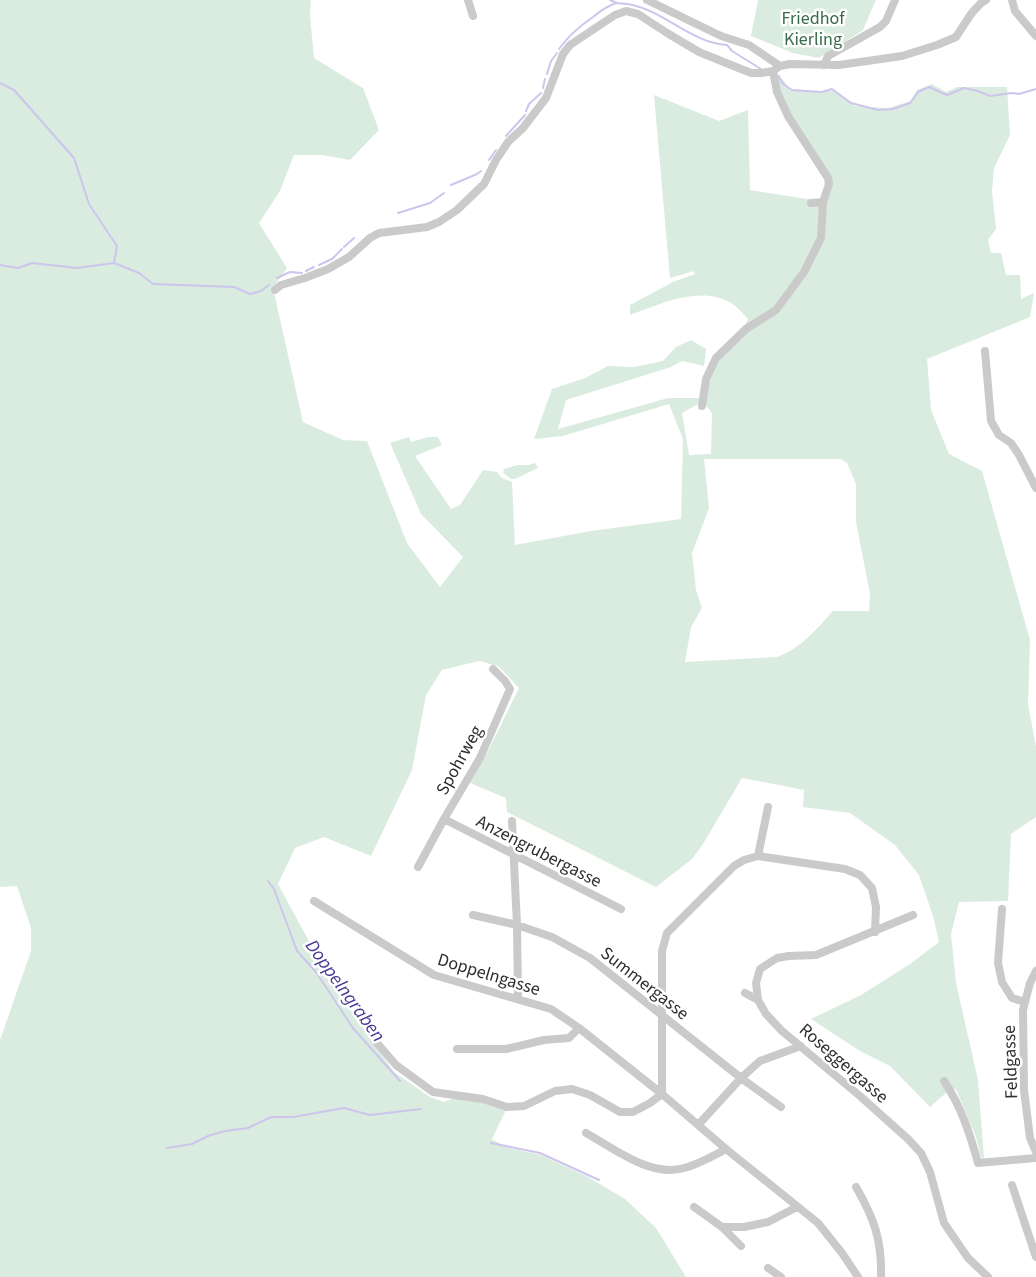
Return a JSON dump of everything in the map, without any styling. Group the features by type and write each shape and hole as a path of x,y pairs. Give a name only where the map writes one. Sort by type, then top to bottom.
{"street":[{"path":"468,0 473,16"},
{"path":"647,0 721,36 749,45 780,66"},
{"path":"824,65 828,56 880,27 886,21 895,0"},
{"path":"275,290 281,285 328,269 349,257 375,235 427,227 439,222 457,210 484,184 508,142 523,128 546,98 563,54 570,45 615,15 626,11 638,14 699,52 750,73 773,71 780,66 790,64 839,65 902,56 937,46 956,37 971,14 986,0"},
{"path":"1012,0 1015,11 1036,36"},
{"path":"702,406 706,379 716,358 746,329 776,310 804,272 821,238 823,202 829,184 828,178 788,116 777,92 773,71"},
{"path":"811,203 823,202"},
{"path":"777,296 788,293"},
{"path":"984,351 991,421 999,435 1011,443 1036,488"},
{"name":"Spohrweg","path":"418,867 491,737 510,690 505,681 493,669"},
{"path":"758,856 768,807"},
{"name":"Anzengrubergasse","path":"444,819 621,909"},
{"path":"512,821 518,999"},
{"path":"377,1043 396,1065 433,1092 483,1099 507,1106 524,1106 555,1091 572,1089 590,1095 620,1112 633,1112 662,1094 662,951 667,933 734,866 744,860 758,856 845,869 860,875 872,888 876,907 875,932"},
{"name":"Doppelngasse","path":"314,901 434,975 551,1009 579,1028 818,1223 857,1275 847,1277"},
{"path":"1002,909 998,964 1002,982 1012,998 1025,1002"},
{"name":"Summergasse","path":"473,915 517,925 552,937 590,958 741,1078 781,1107"},
{"path":"758,1000 756,983 760,970 777,958 816,955 913,915"},
{"name":"Feldgasse","path":"1036,971 1030,983 1023,1010 1024,1090 1030,1138 1036,1152"},
{"path":"745,993 758,1000"},
{"name":"Roseggergasse","path":"758,1000 766,1014 908,1139 921,1153 930,1172 944,1223 968,1258 988,1277"},
{"path":"457,1049 506,1049 544,1040 569,1038 579,1028"},
{"path":"699,1124 741,1078 760,1061 801,1046"},
{"path":"944,1081 968,1130 978,1163 1036,1158"},
{"path":"586,1133 650,1168 664,1170 682,1169 726,1149"},
{"path":"1012,1185 1036,1257"},
{"path":"856,1187 871,1214 879,1236 882,1263 881,1277"},
{"path":"694,1207 722,1227 741,1246"},
{"path":"722,1227 744,1227 768,1222 797,1207"},
{"path":"768,1268 781,1277"}],"green space":[{"path":"0,0 311,0 310,16 314,58 363,88 379,130 350,160 322,155 294,155 280,191 259,223 287,268 273,288 303,422 343,440 367,441 407,543 440,587 463,557 421,514 390,443 409,437 411,442 428,437 438,437 442,445 415,456 451,509 460,505 483,470 497,472 502,478 512,482 515,545 591,531 681,519 683,439 669,404 563,436 534,439 552,389 585,378 608,366 634,367 663,361 676,347 691,340 706,349 704,366 682,361 671,367 566,400 558,429 668,398 700,398 700,403 682,413 689,455 711,454 712,413 704,403 708,384 718,360 743,329 748,319 731,303 719,298 706,296 680,298 630,315 630,305 673,282 695,274 694,271 670,278 654,95 719,121 748,110 750,190 820,201 830,175 790,116 776,81 779,74 791,91 834,91 855,106 888,108 911,101 917,90 932,84 946,92 957,87 1007,87 1010,135 994,168 992,191 996,229 988,240 991,253 1001,253 1006,275 1020,275 1021,299 1034,293 1030,317 927,359 931,410 949,454 982,471 1030,640 1028,704 1036,747 1036,817 1011,834 1008,901 959,902 951,934 956,983 978,1080 984,1159 981,1157 976,1137 956,1089 947,1092 930,1107 890,1066 860,1051 811,1019 861,995 910,964 939,942 933,916 919,875 895,845 850,813 803,807 804,790 742,778 692,859 656,887 507,812 506,798 470,783 519,688 498,666 479,661 442,670 426,695 412,770 371,856 324,837 295,848 278,884 330,980 394,1072 430,1097 444,1102 456,1097 481,1101 506,1110 492,1139 505,1147 541,1155 588,1177 625,1199 656,1228 686,1277 0,1277 0,1040 31,951 31,928 17,886 0,887","holes":["704,459 841,459 847,463 856,484 856,522 870,594 869,611 833,611 801,644 777,657 685,662 691,627 702,608 696,590 692,553 709,508"]},
{"name":"Friedhof Kierling","path":"758,0 876,0 863,30 819,58 793,53 751,36"},
{"path":"535,463 538,468 515,479 511,479 503,473 504,469"}],"waterway":[{"path":"610,0 617,3"},
{"path":"559,49 583,24 607,7 619,3 640,7 653,12 701,38 727,45 732,51 761,69"},
{"path":"547,74 551,61 557,53"},
{"path":"778,76 783,84 792,90 822,92 832,89 851,103 878,110 893,109 910,103 918,92 929,87 947,95 964,88 990,96 1019,94 1036,89"},
{"path":"543,88 545,79"},
{"path":"0,83 14,90 74,158 89,204 117,246 114,263"},
{"path":"526,111 529,104 541,93"},
{"path":"506,136 525,115"},
{"path":"489,160 496,150"},
{"path":"451,185 481,171"},
{"path":"398,213 430,203 444,193"},
{"path":"344,247 354,238"},
{"path":"319,265 332,259 342,249"},
{"path":"0,265 18,268 32,263 77,268 114,263 139,273 153,284 234,287 250,294 261,291 269,285"},
{"path":"306,271 314,267"},
{"path":"277,278 290,272 302,273"},
{"name":"Doppelngraben","path":"268,881 274,889 297,951 316,972 353,1028 400,1081"},
{"path":"167,1148 192,1144 208,1136 225,1131 248,1128 271,1117 293,1117 344,1108 370,1115 421,1109"},
{"name":"Doppelngraben","path":"491,1143 540,1153 599,1180"}]}
